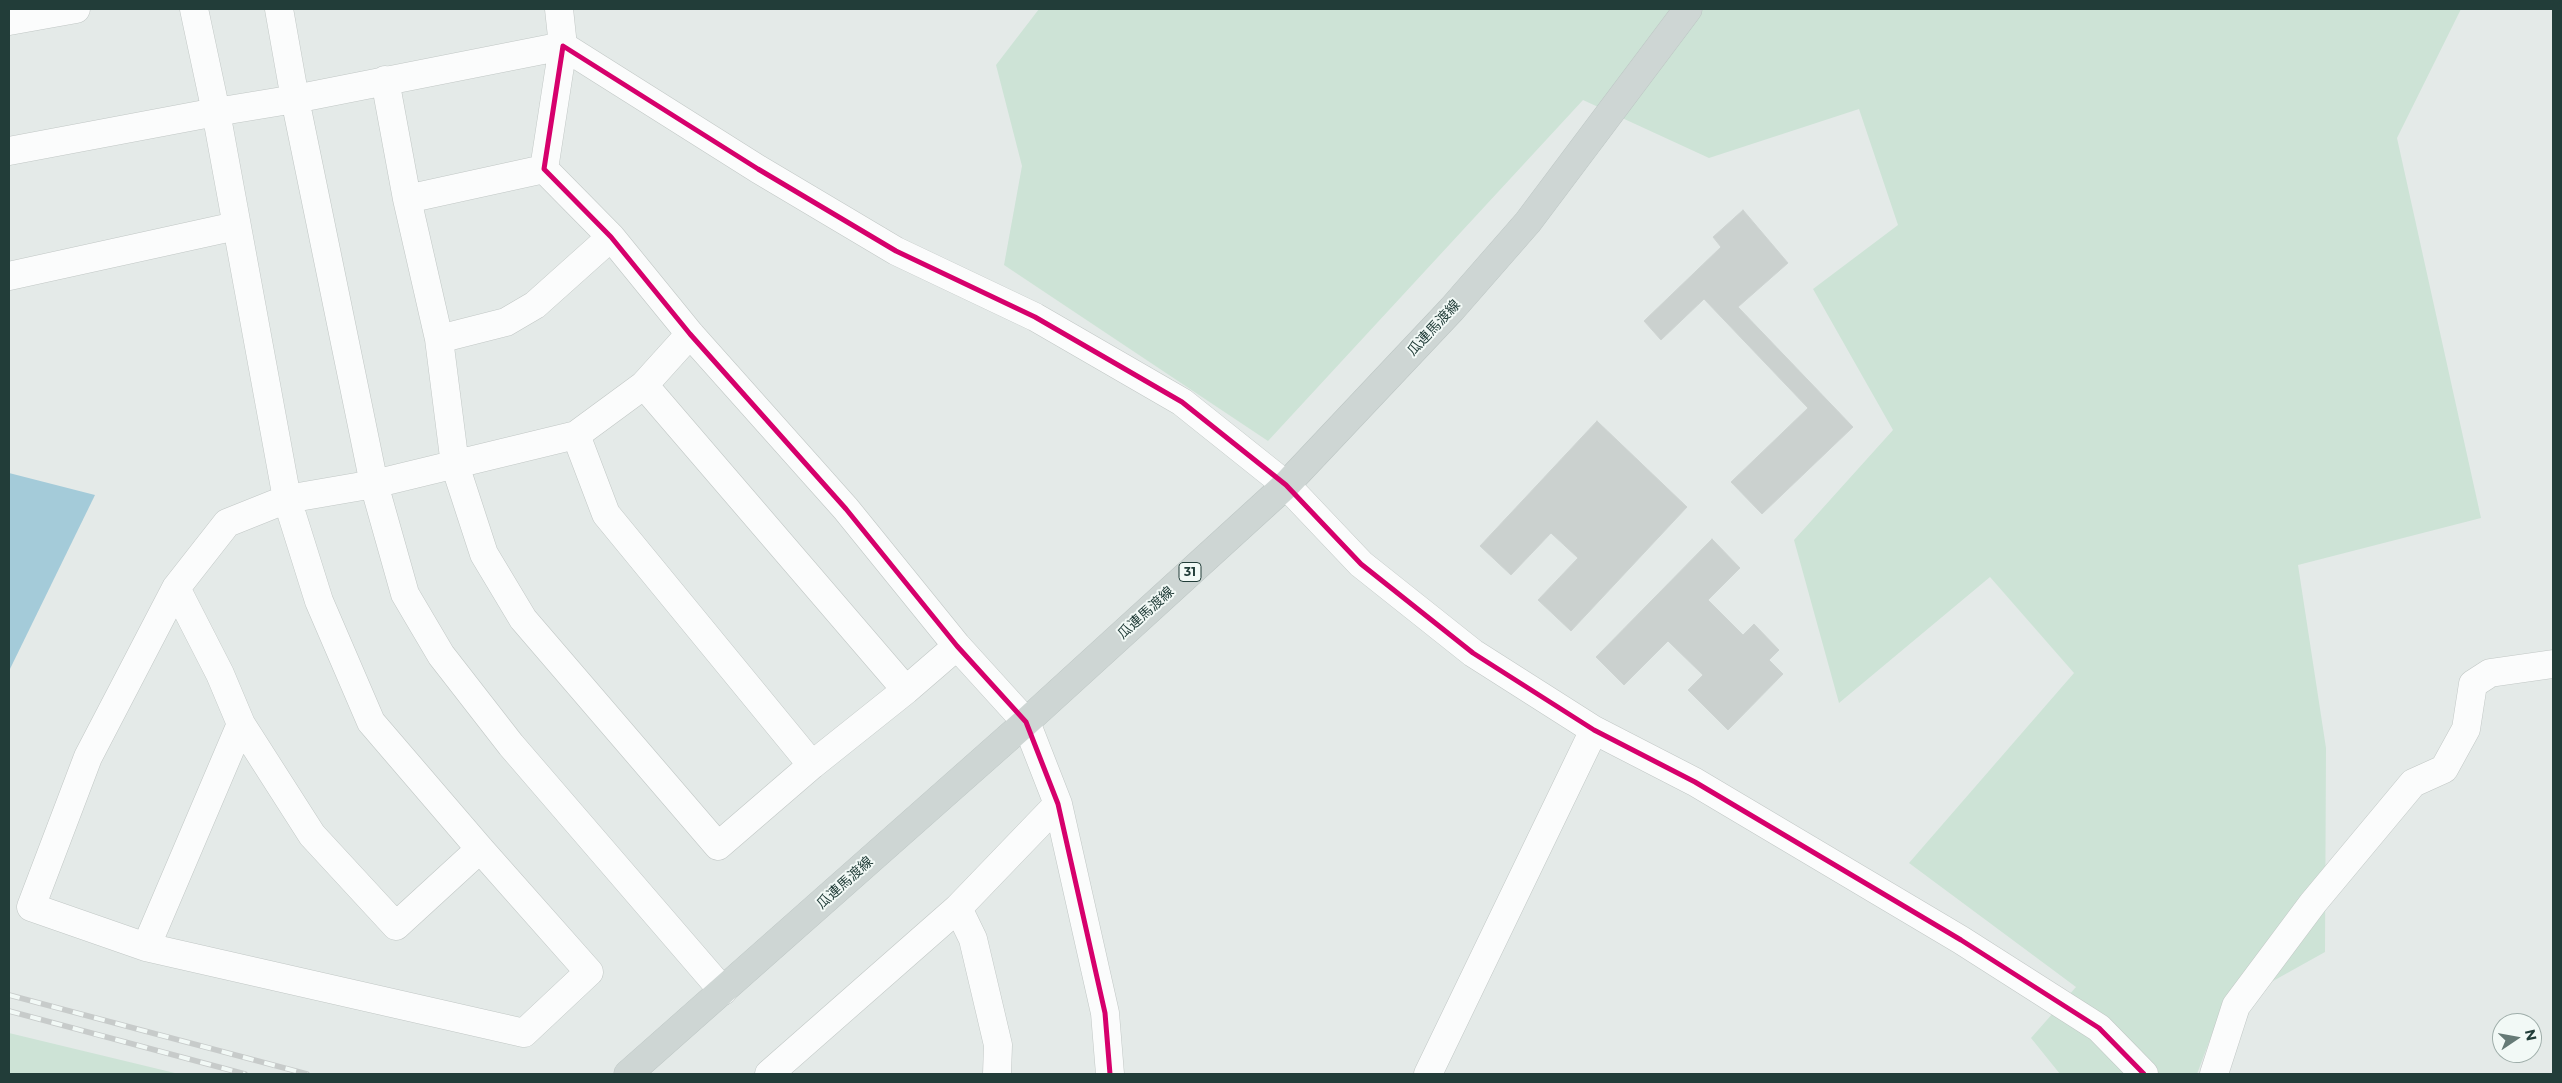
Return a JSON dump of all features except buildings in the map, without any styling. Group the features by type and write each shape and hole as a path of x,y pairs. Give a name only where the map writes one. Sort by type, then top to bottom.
{"main road":[{"name":"瓜連馬渡線","path":"628,1074 1026,722 1286,485 1452,309 1528,222 1688,9"}],"street":[{"path":"9,21 75,9"},
{"path":"194,9 216,112 287,499 319,601 371,722 480,850 589,972 524,1033 146,947 31,906 88,757 176,588 227,523 287,499 374,484 576,435 644,385 690,334"},
{"path":"278,9 374,484 405,594 441,655 511,745 723,991"},
{"path":"544,168 563,46 559,9"},
{"path":"9,151 295,99 563,46 758,169 896,251 1035,317 1182,402 1286,485 1361,564 1458,641 1594,730 1695,782 1961,940 2099,1028 2144,1074"},
{"path":"385,80 407,199 438,339 455,465 484,554 523,619 718,846 812,765 906,690 957,646"},
{"path":"407,199 544,168"},
{"path":"544,168 611,237 690,334 846,509 957,646 1026,722 1058,804 1105,1013 1110,1074"},
{"path":"9,276 236,226"},
{"path":"438,339 506,322 535,306 611,237"},
{"path":"644,385 906,690"},
{"path":"576,435 606,514 812,765"},
{"path":"176,588 220,674 241,724 312,834 396,926 480,850"},
{"path":"2214,1074 2236,1006 2313,903 2414,783 2444,769 2466,729 2473,684 2490,672 2553,664"},
{"path":"146,947 241,724"},
{"path":"1428,1074 1594,730"},
{"path":"769,1074 958,908 1058,804"},
{"path":"958,908 973,939 998,1045 997,1074"}],"green space":[{"path":"1039,9 2461,9 2397,138 2481,518 2298,565 2326,748 2325,952 2221,1010 2197,1074 2060,1074 2031,1038 2076,987 1909,863 2074,673 1990,577 1839,703 1794,540 1893,430 1813,289 1898,225 1859,109 1709,158 1583,100 1268,441 1004,265 1022,166 996,65"},
{"path":"9,1033 179,1074 9,1074"}],"water":[{"path":"9,473 95,495 9,671"}],"railway":[{"path":"9,995 307,1074"},
{"path":"9,1011 245,1074"}],"cycle path":[{"path":"1110,1074 1105,1013 1058,804 1026,722 957,646 846,509 690,334 611,237 544,169 563,46 758,169 896,251 1035,317 1182,402 1286,485 1361,564 1473,653 1594,730 1695,782 1961,940 2099,1028 2144,1074"}]}
